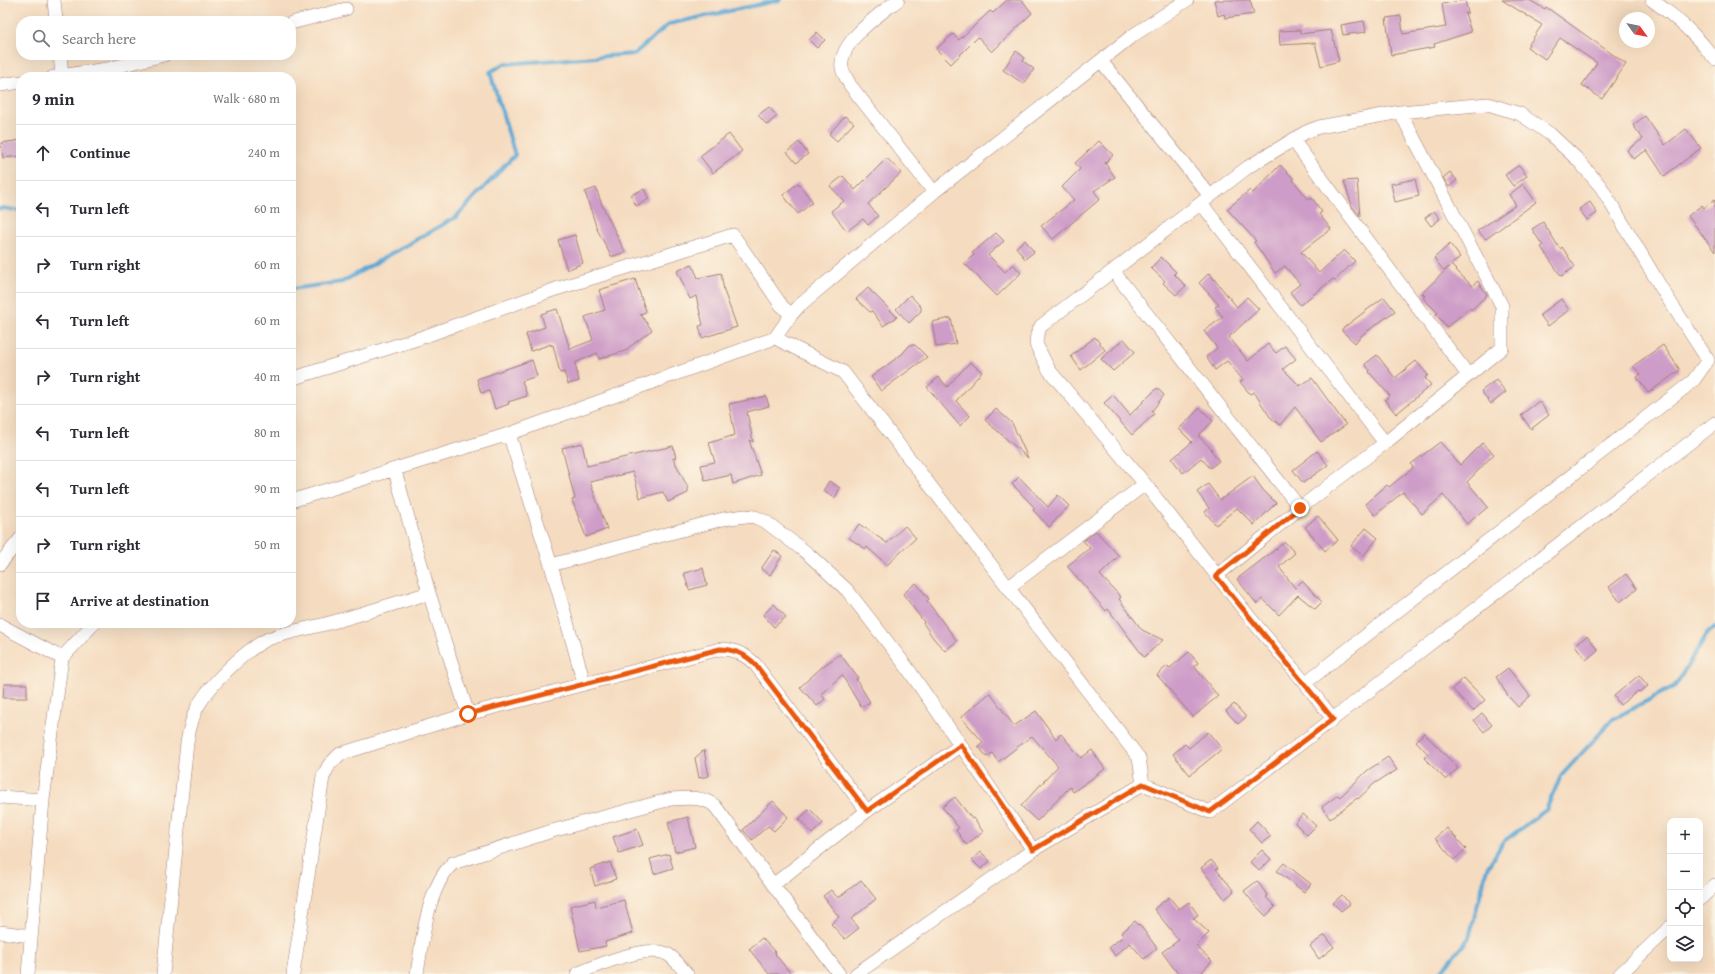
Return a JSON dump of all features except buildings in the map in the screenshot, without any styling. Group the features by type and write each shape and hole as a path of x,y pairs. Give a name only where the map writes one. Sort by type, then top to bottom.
{"street":[{"path":"54,0 56,16"},
{"path":"898,0 868,25 848,45 843,54 842,67 850,85 934,192"},
{"path":"296,500 509,434 775,338 791,315 815,291 934,192 1132,36 1187,0"},
{"path":"1652,0 1702,42 1715,58"},
{"path":"296,22 346,9"},
{"path":"58,72 59,60"},
{"path":"86,72 107,69 144,60"},
{"path":"1101,61 1206,200 1385,443"},
{"path":"0,85 16,83"},
{"path":"1305,683 1693,381 1708,360 1665,294 1601,187 1578,160 1550,134 1520,114 1488,104 1400,112 1319,127 1293,140 1248,167 1041,326 1037,334 1036,344 1049,370 1145,484 1216,576 1333,719"},
{"path":"1216,576 1300,508 1385,443 1502,348 1502,306 1400,112"},
{"path":"1293,140 1468,375"},
{"path":"296,377 420,338 556,289 734,235 781,305 791,315"},
{"path":"1113,271 1300,508"},
{"path":"775,338 844,372 1139,758 1143,784"},
{"path":"1143,784 1210,812 1333,719 1715,423"},
{"path":"509,434 551,566 584,683"},
{"path":"395,470 429,593 468,714"},
{"path":"1009,587 1145,484"},
{"path":"551,566 723,519 745,516 755,517 766,522 808,553 847,590 906,666 1033,850"},
{"path":"0,564 16,544"},
{"path":"162,974 187,743 190,725 197,708 225,673 250,650 268,639 285,633 331,623 429,593"},
{"path":"0,625 62,658"},
{"path":"28,974 43,800 62,658 89,628"},
{"path":"293,974 323,778 329,765 340,754 468,714 584,683 720,649 727,649 748,656 755,664 867,811"},
{"path":"772,885 867,811 961,745"},
{"path":"856,974 1033,850 1143,784"},
{"path":"0,797 43,800"},
{"path":"417,974 433,894 443,874 453,863 552,831 672,798 702,799 715,806 839,974"},
{"path":"1703,896 1715,885"},
{"path":"1620,974 1667,930"},
{"path":"0,932 31,936"},
{"path":"577,974 596,966 652,950 669,955 687,974"}],"waterway":[{"path":"296,288 342,282 456,217 515,155 490,72 504,64 634,54 669,24 780,0"},
{"path":"0,209 3,208 16,210"},
{"path":"1439,974 1469,938 1487,868 1504,841 1546,810 1561,776 1613,719 1675,686 1707,634 1715,627"}],"route":[{"path":"468,714 584,683 720,649 727,649 748,656 755,664 867,811 961,745 1033,850 1143,784 1210,812 1333,719 1216,576 1300,508"}]}
